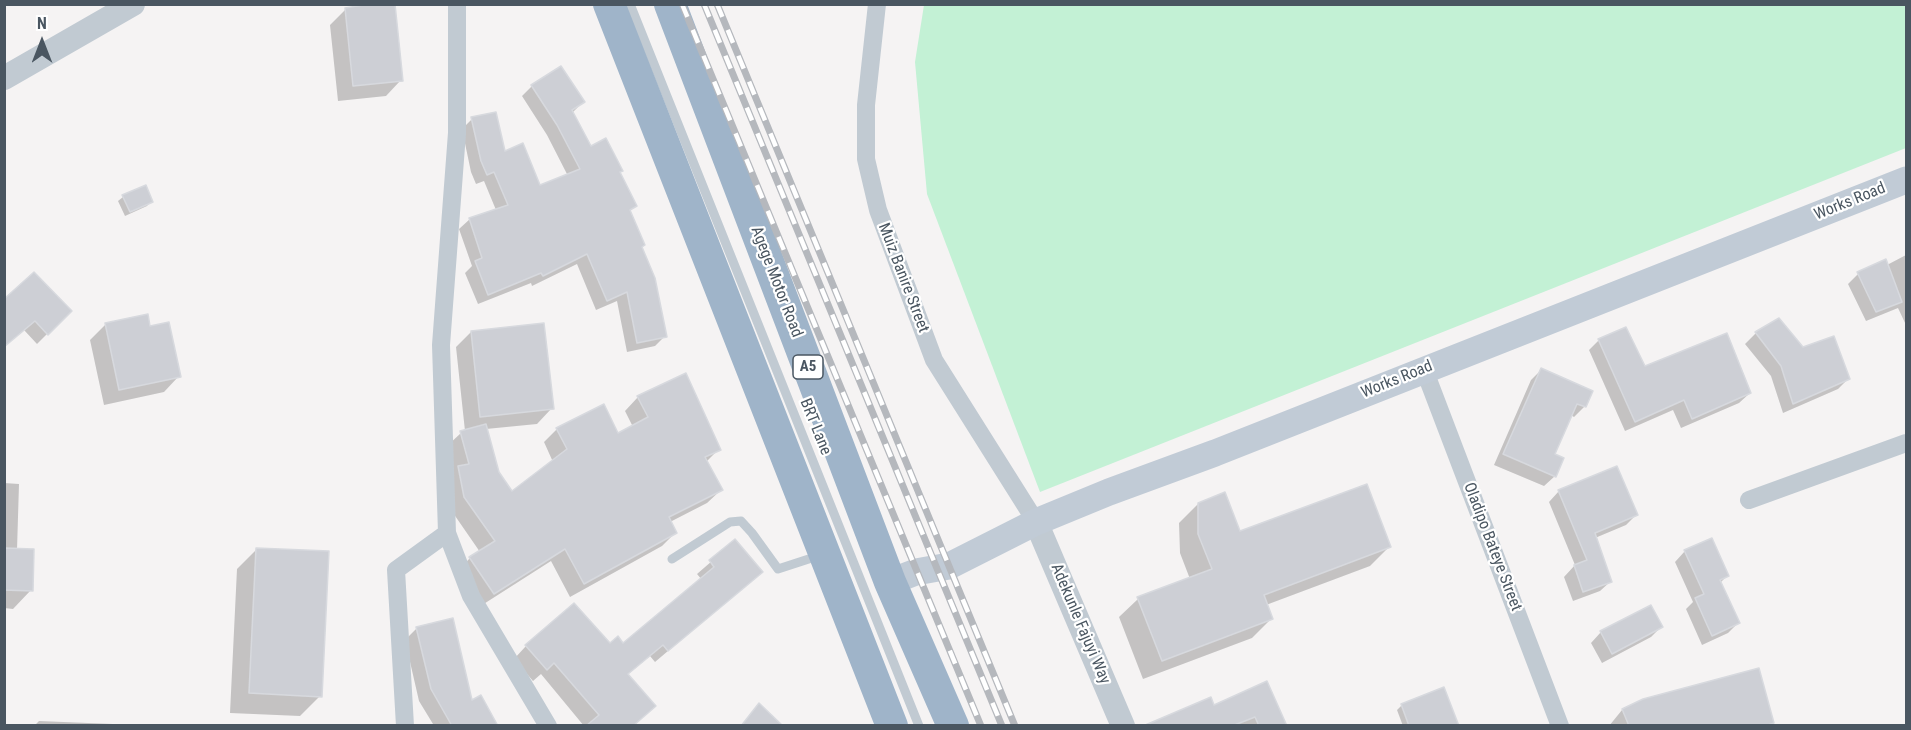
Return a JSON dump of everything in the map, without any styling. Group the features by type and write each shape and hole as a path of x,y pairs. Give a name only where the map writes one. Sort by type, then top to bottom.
{"highway":[{"path":"609,4 892,726"},
{"name":"Agege Motor Road","path":"670,4 890,582 953,726"}],"main road":[{"name":"Works Road","path":"890,582 916,572 949,566 1036,522 1109,492 1215,453 1906,180"}],"street":[{"path":"4,78 133,4"},
{"path":"457,4 457,133 441,345 447,533 471,596 548,726"},
{"name":"Muiz Banire Street","path":"877,4 866,105 866,159 878,210 934,360 1036,522"},
{"name":"Oladipo Bateye Street","path":"1424,369 1560,726"},
{"path":"1749,500 1906,443"},
{"name":"Adekunle Fajuyi Way","path":"1036,522 1123,726"},
{"path":"405,726 396,570 447,533"}],"lane":[{"name":"BRT Lane","path":"630,4 919,726"},
{"path":"672,559 730,522 741,521 752,532 778,569 826,554"}],"green space":[{"path":"924,5 1906,5 1906,148 1040,492 927,194 915,62"}],"building":[{"path":"369,4 395,4 403,81 353,86 345,8"},
{"path":"561,66 585,102 572,110 591,146 606,138 637,206 630,210 645,245 642,247 655,278 667,337 637,343 627,292 607,301 587,254 543,276 541,273 488,295 475,261 482,258 469,218 508,205 494,172 487,175 481,161 471,117 496,112 505,151 523,143 540,185 580,169 557,125 531,85"},
{"path":"146,185 153,202 130,212 122,195"},
{"path":"1886,259 1902,302 1876,312 1857,272"},
{"path":"34,272 72,311 48,335 35,321 4,347 4,299"},
{"path":"148,314 150,326 169,322 181,377 119,390 105,323"},
{"path":"1779,318 1803,347 1834,336 1850,379 1793,404 1781,366 1755,332"},
{"path":"544,323 554,409 480,417 471,331"},
{"path":"1626,327 1645,366 1727,333 1751,393 1692,419 1684,400 1635,422 1598,339"},
{"path":"1541,368 1593,391 1586,407 1577,404 1555,454 1564,458 1556,477 1503,454"},
{"path":"686,373 721,450 705,457 723,490 669,517 677,533 584,584 565,549 494,594 469,557 495,541 464,497 458,466 469,464 460,431 486,424 499,472 512,491 567,449 556,428 604,404 618,433 648,417 637,396"},
{"path":"1617,466 1638,515 1595,533 1612,582 1583,592 1574,565 1587,560 1558,490"},
{"path":"1367,484 1391,547 1264,595 1273,619 1162,661 1137,597 1212,569 1198,534 1198,503 1225,492 1240,531"},
{"path":"1712,538 1729,576 1720,580 1740,623 1712,636 1695,598 1704,594 1684,550"},
{"path":"735,539 763,572 668,651 663,645 628,674 656,706 633,726 586,726 599,715 554,663 547,670 525,645 574,603 610,643 618,636 623,643 714,567 709,560"},
{"path":"4,548 34,549 33,591 4,590"},
{"path":"256,548 329,551 322,697 249,693"},
{"path":"1651,605 1663,627 1612,654 1600,631"},
{"path":"453,618 472,700 481,695 498,726 452,726 431,689 416,627"},
{"path":"1759,668 1774,723 1765,726 1629,726 1622,709 1643,699"},
{"path":"1267,681 1287,726 1259,726 1255,717 1232,726 1143,726 1211,697 1214,705"},
{"path":"1444,687 1459,726 1409,726 1401,704"},
{"path":"759,703 783,726 741,726"}],"railway":[{"path":"682,4 981,726"},
{"path":"704,4 1002,726"},
{"path":"717,4 1015,726"}]}
